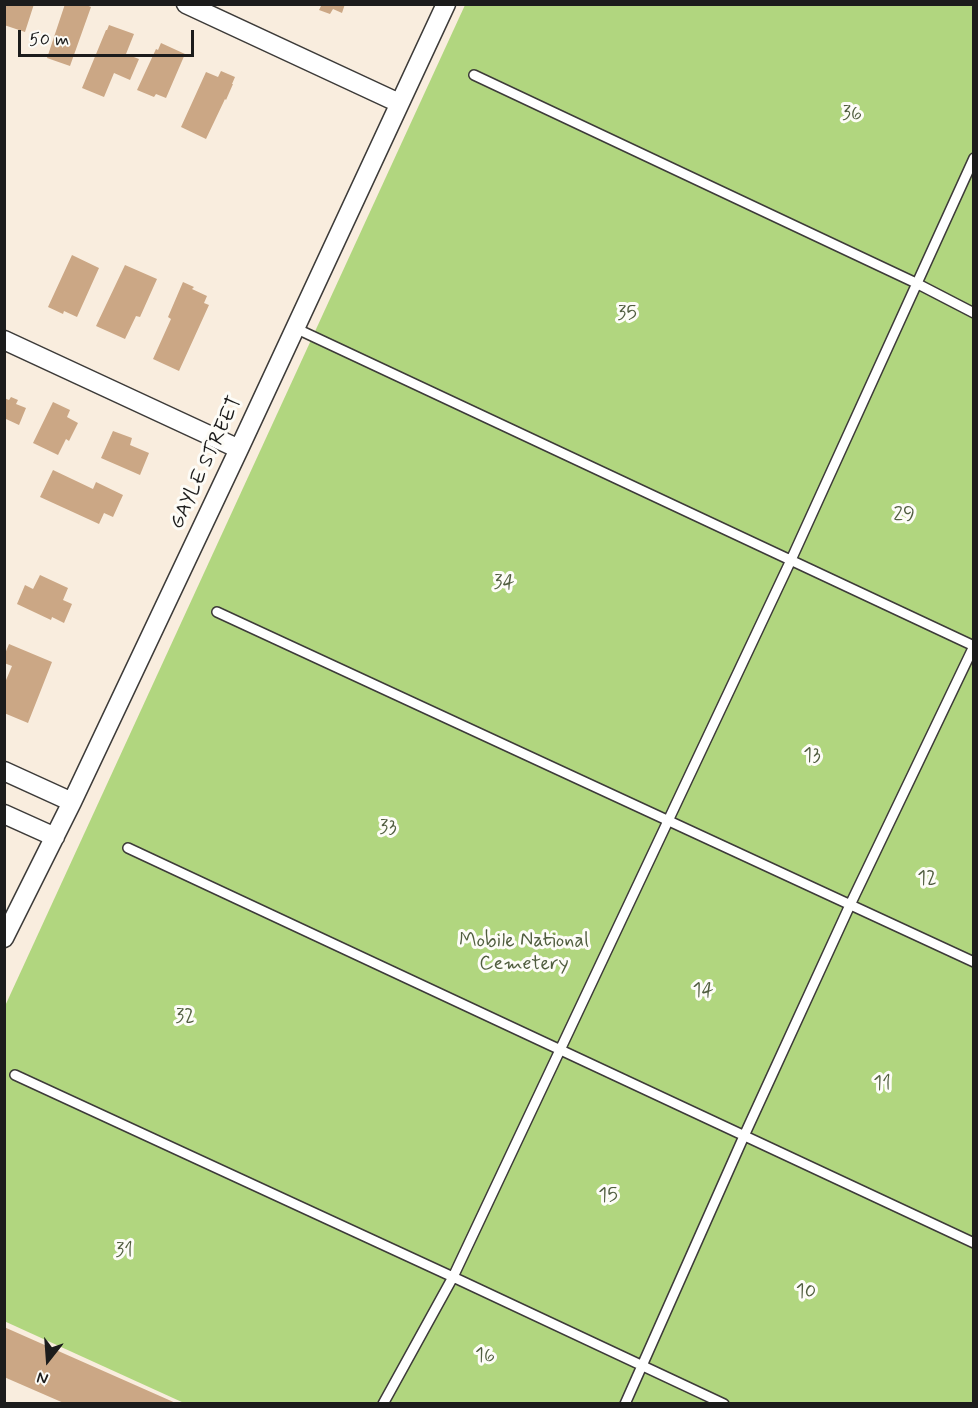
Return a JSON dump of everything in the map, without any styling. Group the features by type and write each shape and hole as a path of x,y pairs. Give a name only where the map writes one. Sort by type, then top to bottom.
{"street":[{"path":"186,4 399,103"},
{"name":"GAYLE STREET","path":"4,938 72,802 446,4"},
{"path":"4,340 239,449"},
{"path":"4,771 72,802"},
{"path":"4,814 55,837"}],"lane":[{"path":"474,75 916,283 974,313"},
{"path":"383,1404 453,1277 790,560 974,158"},
{"path":"295,328 974,646 850,905 625,1404"},
{"path":"217,612 974,962"},
{"path":"128,848 974,1243"},
{"path":"15,1075 724,1404"}],"green space":[{"name":"Mobile National Cemetery","path":"465,5 973,5 973,1403 184,1403 4,1321 5,1006"}],"building":[{"path":"4,4 34,4 25,32 4,25"},
{"path":"65,4 84,4 91,7 70,66 47,58"},
{"path":"322,4 345,4 342,13 333,9 330,14 319,10"},
{"path":"109,25 134,34 126,54 139,59 130,80 114,73 104,97 82,88"},
{"path":"161,43 185,54 166,98 156,94 154,97 137,90"},
{"path":"221,71 235,77 206,139 181,127 206,72 218,77"},
{"path":"72,255 99,268 77,317 48,307"},
{"path":"125,265 157,279 140,317 136,316 125,339 96,326"},
{"path":"183,282 207,296 204,303 209,305 179,371 153,359 171,319 168,317"},
{"path":"11,397 18,400 16,404 26,408 19,425 6,419 4,423 4,398 9,400"},
{"path":"53,402 70,410 67,417 78,423 69,441 66,439 58,455 33,443"},
{"path":"113,431 132,438 130,445 149,453 140,475 101,458"},
{"path":"53,470 93,489 96,482 123,495 113,517 104,513 99,524 40,497"},
{"path":"40,575 68,588 63,600 72,604 64,623 52,617 51,620 17,604 25,585 33,589"},
{"path":"9,644 52,662 28,723 4,713 4,685 12,666 4,663"},
{"path":"4,1327 178,1404 66,1404 4,1377"}],"park label":[{"name":"36","path":"852,115"},
{"name":"35","path":"627,315"},
{"name":"29","path":"904,516"},
{"name":"34","path":"504,584"},
{"name":"13","path":"812,757"},
{"name":"33","path":"388,829"},
{"name":"12","path":"927,880"},
{"name":"14","path":"703,992"},
{"name":"32","path":"185,1018"},
{"name":"11","path":"882,1085"},
{"name":"15","path":"608,1197"},
{"name":"31","path":"124,1252"},
{"name":"10","path":"806,1293"},
{"name":"16","path":"485,1357"}]}
